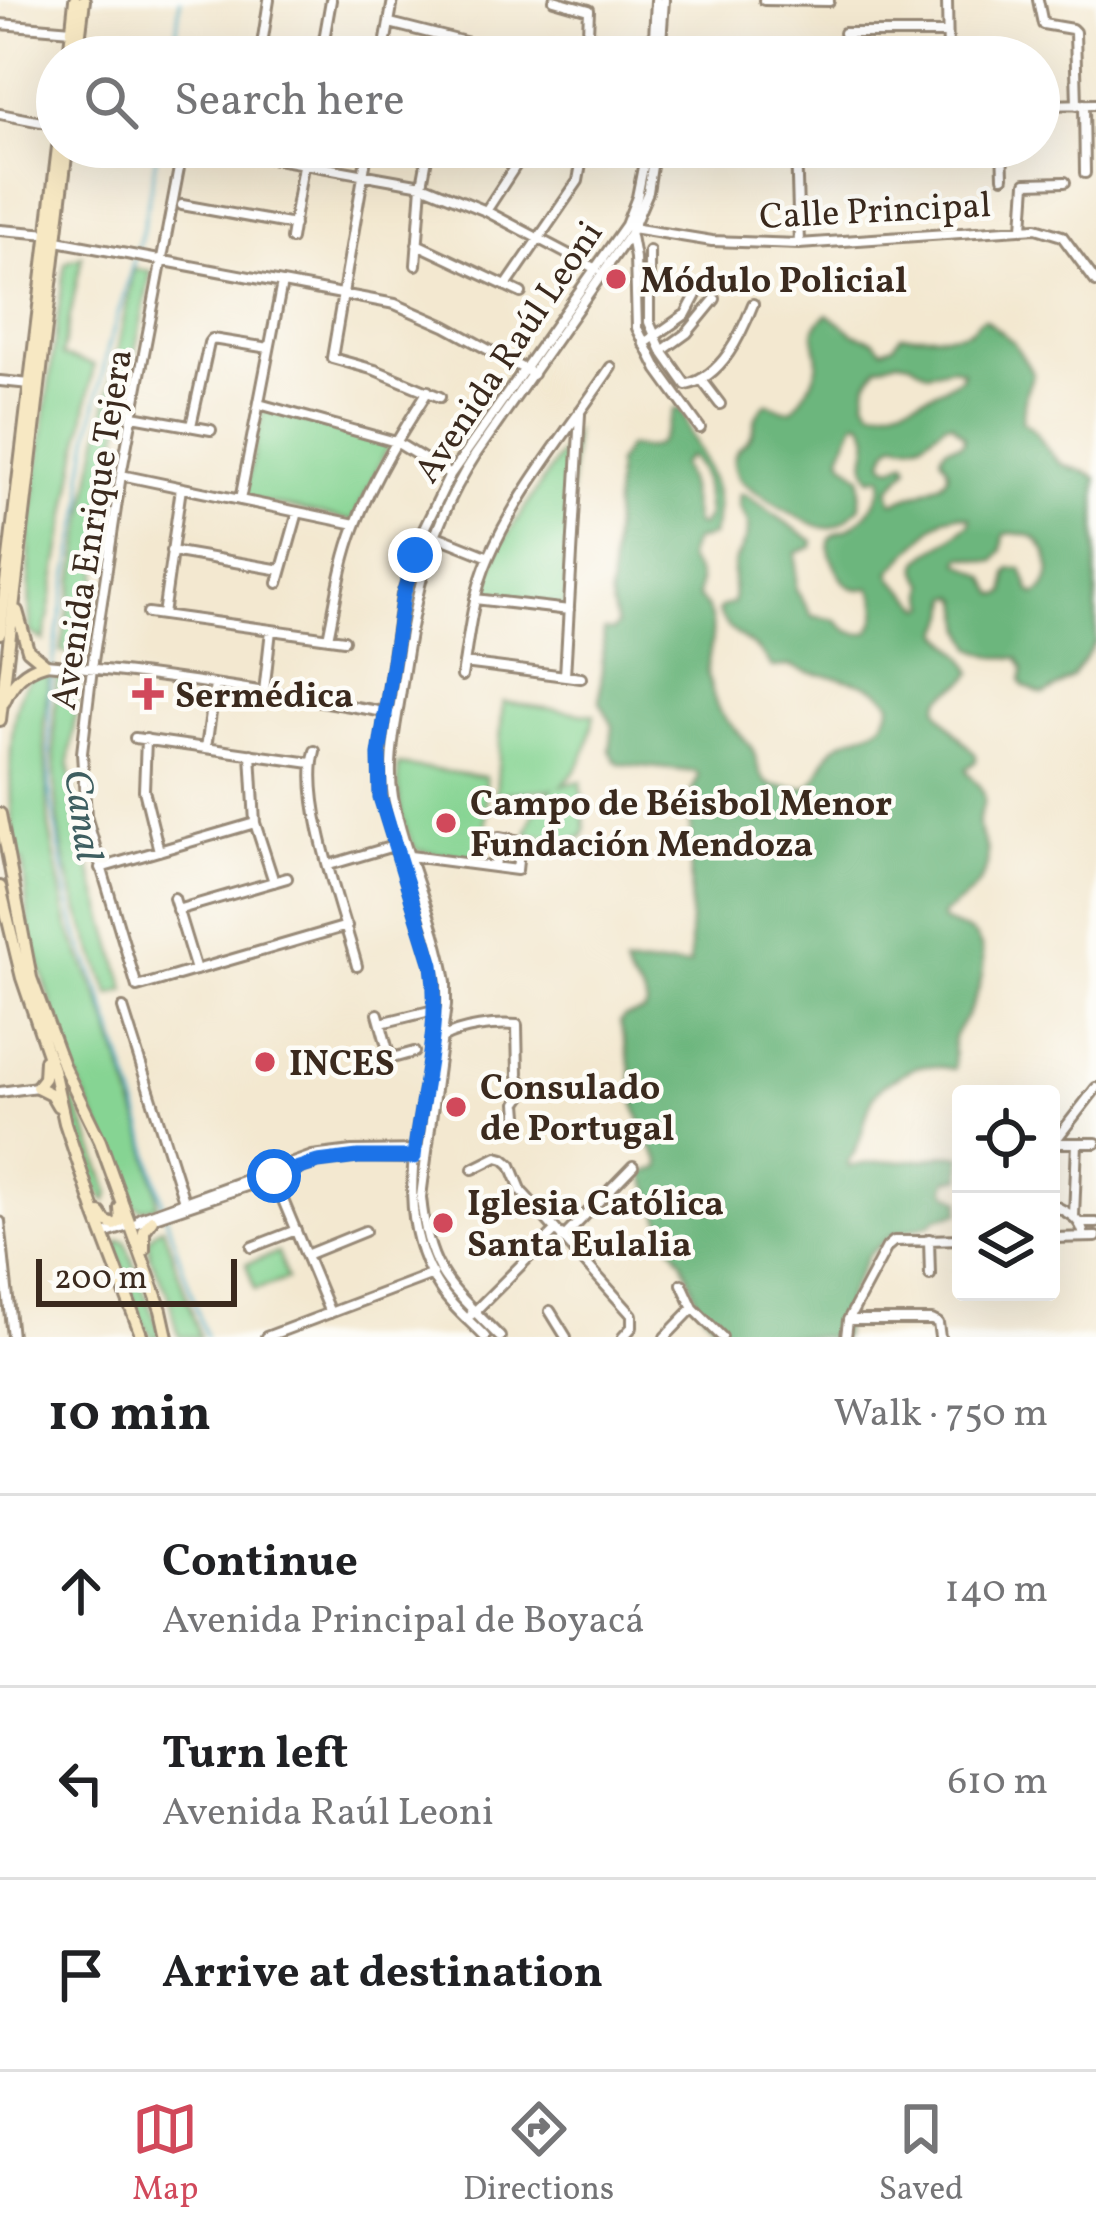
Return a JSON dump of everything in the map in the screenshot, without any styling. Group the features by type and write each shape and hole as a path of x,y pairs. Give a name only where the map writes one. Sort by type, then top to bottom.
{"main road":[{"path":"72,36 79,0"},
{"path":"75,36 79,0"},
{"path":"0,719 57,168"},
{"path":"0,633 30,384 64,168"},
{"path":"14,599 25,643 45,664"},
{"path":"0,719 14,684 32,668 45,664"},
{"path":"0,814 31,977 48,1028 100,1142 167,1337"},
{"path":"0,887 63,1113 142,1337"},
{"path":"44,1045 44,1078 38,1087 51,1094 63,1113"},
{"path":"89,1194 105,1222 114,1225 121,1220 115,1187"},
{"path":"115,1187 132,1212 154,1216 143,1236 145,1265"},
{"path":"112,1256 118,1237 130,1238 140,1251"}],"street":[{"path":"263,36 269,0"},
{"path":"325,36 331,0"},
{"path":"387,36 393,0"},
{"path":"554,0 590,12 588,36"},
{"path":"657,36 660,0"},
{"path":"764,0 829,1"},
{"path":"946,0 947,36"},
{"path":"1038,0 1043,25 1075,32 1084,173"},
{"path":"389,23 441,36"},
{"path":"0,24 72,30"},
{"path":"844,32 947,33"},
{"path":"1060,104 1096,104"},
{"path":"0,114 36,121"},
{"name":"Avenida Enrique Tejera","path":"179,168 121,476 82,753 86,816 137,987 196,970"},
{"path":"291,239 303,168"},
{"path":"326,168 422,185 486,211 596,269"},
{"path":"365,168 332,358 440,397"},
{"path":"416,265 425,168"},
{"path":"486,211 514,168"},
{"path":"506,286 578,182 580,168"},
{"name":"Avenida Raúl Leoni","path":"428,533 630,230 648,192 650,168"},
{"path":"797,168 799,244"},
{"path":"1003,168 1003,177"},
{"path":"1024,228 1026,183 1065,182"},
{"path":"182,205 294,224"},
{"name":"Calle Principal","path":"630,230 712,241 799,244 1024,228 1062,236 1096,282"},
{"path":"0,230 395,304 533,374"},
{"path":"630,230 637,328 658,370 700,428"},
{"name":"Avenida Raúl Leoni","path":"436,1273 422,1197 446,1005 392,795 392,713 403,595 450,475 523,368 630,230"},
{"path":"417,244 521,293"},
{"path":"650,250 648,316 662,351 686,385 701,379 727,354 753,304"},
{"path":"240,500 282,283"},
{"path":"644,344 686,314 696,295"},
{"path":"662,351 687,333 716,299"},
{"path":"190,426 208,343 217,339 270,348"},
{"path":"462,676 474,599 489,557 611,367"},
{"path":"701,379 720,404"},
{"path":"0,381 30,384"},
{"path":"328,638 356,524 396,442 428,391"},
{"path":"259,404 396,442 450,475"},
{"path":"565,676 580,413"},
{"path":"133,416 211,430"},
{"path":"121,476 356,524"},
{"path":"163,615 181,488"},
{"path":"278,583 298,512"},
{"path":"428,533 489,557"},
{"path":"171,551 281,570"},
{"path":"474,599 568,610"},
{"path":"148,613 344,640"},
{"path":"264,692 271,630"},
{"path":"464,663 581,678"},
{"path":"45,664 392,713"},
{"path":"206,748 215,685"},
{"name":"Avenida Raúl Leoni","path":"392,713 379,755 380,797 437,964 410,1195 416,1236 436,1273"},
{"path":"135,737 311,763"},
{"path":"146,739 144,790 159,851"},
{"path":"315,752 313,805 357,966"},
{"path":"251,754 255,823 274,882"},
{"path":"100,868 255,823"},
{"path":"410,856 517,870 520,841 499,837 495,867"},
{"path":"329,865 406,842"},
{"path":"177,910 287,878"},
{"path":"174,898 196,970 346,926"},
{"path":"123,1008 180,1205"},
{"path":"414,1052 389,1054 379,1018 434,1010"},
{"path":"441,1038 517,1025 518,1076 523,1086 518,1128"},
{"path":"0,1092 38,1087"},
{"path":"1060,1135 1096,1088"},
{"path":"1077,1144 1077,1220 1084,1238"},
{"path":"1060,1145 1096,1144"},
{"path":"104,1234 273,1173 358,1157 426,1154"},
{"path":"473,1169 496,1157 511,1165 523,1192 632,1315 632,1327 623,1337"},
{"path":"471,1315 633,1166"},
{"path":"273,1173 330,1313"},
{"path":"1060,1210 1077,1220 1096,1223"},
{"path":"0,1222 13,1337"},
{"path":"252,1247 296,1230"},
{"path":"306,1255 365,1232"},
{"path":"1060,1238 1096,1237"},
{"path":"929,1239 930,1275"},
{"path":"846,1337 848,1320 887,1247 894,1241 952,1239"},
{"path":"266,1337 436,1273 485,1337"},
{"path":"682,1284 693,1308 722,1337"},
{"path":"665,1337 693,1308"},
{"path":"550,1311 566,1337"},
{"path":"471,1315 500,1337"},
{"path":"848,1320 932,1320 938,1323 940,1337"}],"green space":[{"path":"82,256 62,356 94,365 44,641 30,632 29,536 65,263"},
{"path":"134,269 151,271 115,456 85,657 61,652"},
{"path":"828,314 883,349 901,335 964,332 984,318 1013,342 1033,374 1022,421 1058,461 1096,478 1096,642 1072,677 1041,694 1024,686 1018,658 995,657 973,648 961,600 951,597 941,632 972,673 941,698 938,708 976,755 966,769 984,796 979,823 988,858 976,887 943,914 942,920 975,936 983,955 982,976 954,1038 954,1069 921,1066 881,1088 869,1106 848,1162 849,1167 952,1155 952,1179 945,1186 952,1195 952,1215 893,1234 868,1255 848,1296 843,1337 724,1337 700,1309 643,1173 660,1168 660,1162 636,1108 620,1022 647,1006 625,966 690,965 691,793 699,776 621,764 610,751 613,726 600,702 604,630 613,631 617,625 610,596 617,463 627,447 658,443 674,409 680,409 716,496 712,536 695,540 688,559 712,626 707,675 714,699 752,749 765,781 806,788 834,748 878,726 891,703 853,681 790,666 772,667 718,612 733,603 734,565 748,530 740,494 813,541 812,547 796,553 796,589 812,616 836,620 859,634 869,632 875,621 870,588 847,584 829,548 831,537 861,519 880,492 882,476 871,478 865,463 868,436 861,421 855,422 841,455 861,477 860,506 834,527 810,523 767,499 738,477 734,465 761,408 767,403 791,410 807,391 817,367 816,327","holes":["898,360 928,373 951,367 963,371 961,377 931,394 872,409 865,400 867,382 878,366","952,423 964,436 963,443 942,453 947,467 943,482 892,501 889,489 909,467 906,461 887,465 888,449 896,442 923,440","689,456 705,491 708,516 701,526 695,524 681,465","970,517 970,523 919,562 929,606 924,608 890,572 945,518","1004,535 1029,536 1047,555 1050,570 1036,595 1022,569 1010,569 1006,592 1001,595 995,594 986,577 959,562 961,557 995,561"]},
{"path":"263,409 389,445 353,521 244,498"},
{"path":"574,433 565,607 481,594 500,546"},
{"path":"39,673 49,673 44,726 49,826 68,926 102,1006 143,1134 157,1206 141,1209 134,1205 69,1060 29,930 23,861 15,859 11,756 18,702 27,683"},
{"path":"57,674 80,677 69,764 81,838 126,990 110,995 76,902 61,836 54,755"},
{"path":"503,702 594,715 585,753 563,785 581,781 582,837 569,841 527,834 536,809 552,789 496,794"},
{"name":"Campo de Béisbol Menor Fundación Mendoza","path":"398,765 486,777 486,857 416,850 403,820"},
{"path":"62,1077 105,1179 110,1194 106,1201 83,1159"},
{"path":"163,1227 200,1337 179,1337 168,1293 150,1257 149,1239"},
{"path":"119,1240 125,1241 159,1337 152,1337 140,1317 116,1250"},
{"path":"278,1253 287,1279 255,1290 246,1264"}],"waterway":[{"name":"Canal","path":"176,36 180,0"},
{"name":"Canal","path":"154,168 90,432 84,498 49,696 50,793 66,887 76,931 136,1101 163,1204"},
{"name":"Canal","path":"165,1214 206,1337"}],"place":[{"name":"Módulo Policial","path":"616,279"},
{"name":"Sermédica","path":"148,694"},
{"name":"Campo de Béisbol Menor Fundación Mendoza","path":"446,823"},
{"name":"INCES","path":"265,1062"},
{"name":"Consulado de Portugal","path":"456,1107"},
{"name":"Iglesia Católica Santa Eulalia","path":"443,1223"}],"route":[{"path":"274,1176 318,1162 414,1157 434,983 380,797 379,755 403,595 415,555"}]}
